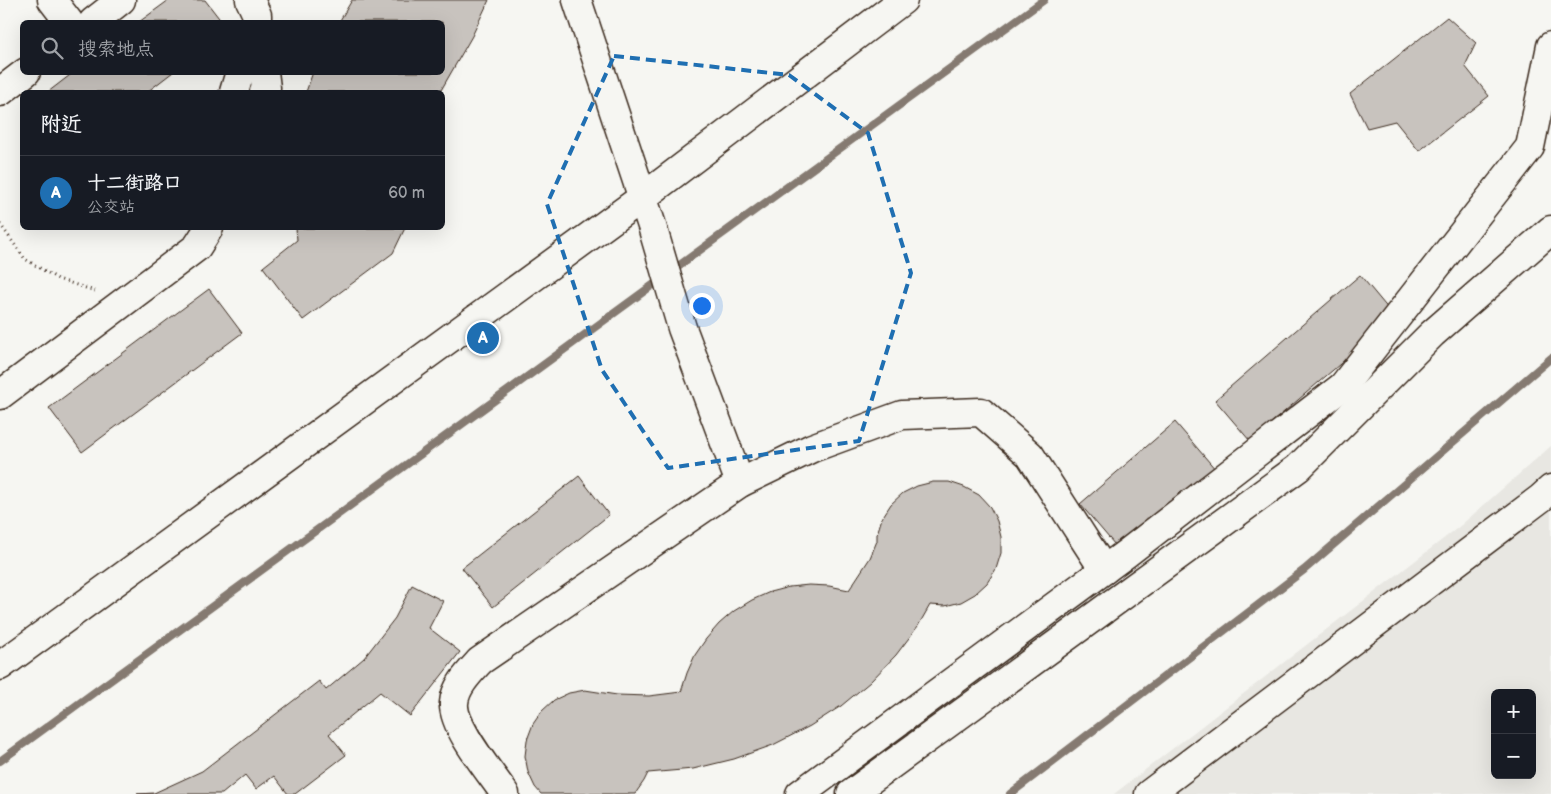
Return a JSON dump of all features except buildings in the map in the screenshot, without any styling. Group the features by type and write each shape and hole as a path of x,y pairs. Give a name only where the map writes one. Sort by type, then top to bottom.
{"street":[{"path":"52,0 67,20"},
{"path":"96,20 122,0"},
{"path":"577,0 652,226 682,328 740,483"},
{"path":"0,666 642,198 903,0"},
{"path":"800,794 1104,570 1343,386 1530,147 1551,46"},
{"path":"0,92 22,75"},
{"path":"235,90 239,75"},
{"path":"264,75 265,90"},
{"path":"0,395 197,248 208,230"},
{"path":"851,794 1298,468 1432,334 1551,230"},
{"path":"505,794 458,725 454,702 462,682 480,661 740,483 812,448 902,415 981,412 1030,455 1104,570"},
{"path":"1150,794 1526,510 1551,489"}],"path":[{"path":"0,224 25,258 58,279 96,292 135,294"},
{"path":"0,234 4,230"}],"highlighted area":[{"path":"614,56 789,75 868,133 911,273 859,441 668,468 602,370 547,204"}],"shaded area":[{"path":"1551,446 1551,794 1114,794 1460,526"}],"waterway":[{"path":"670,272 1044,0"},
{"path":"0,761 661,279"},
{"path":"1010,794 1304,570 1551,358"}],"place":[{"name":"十二街路口","path":"483,338"}]}
